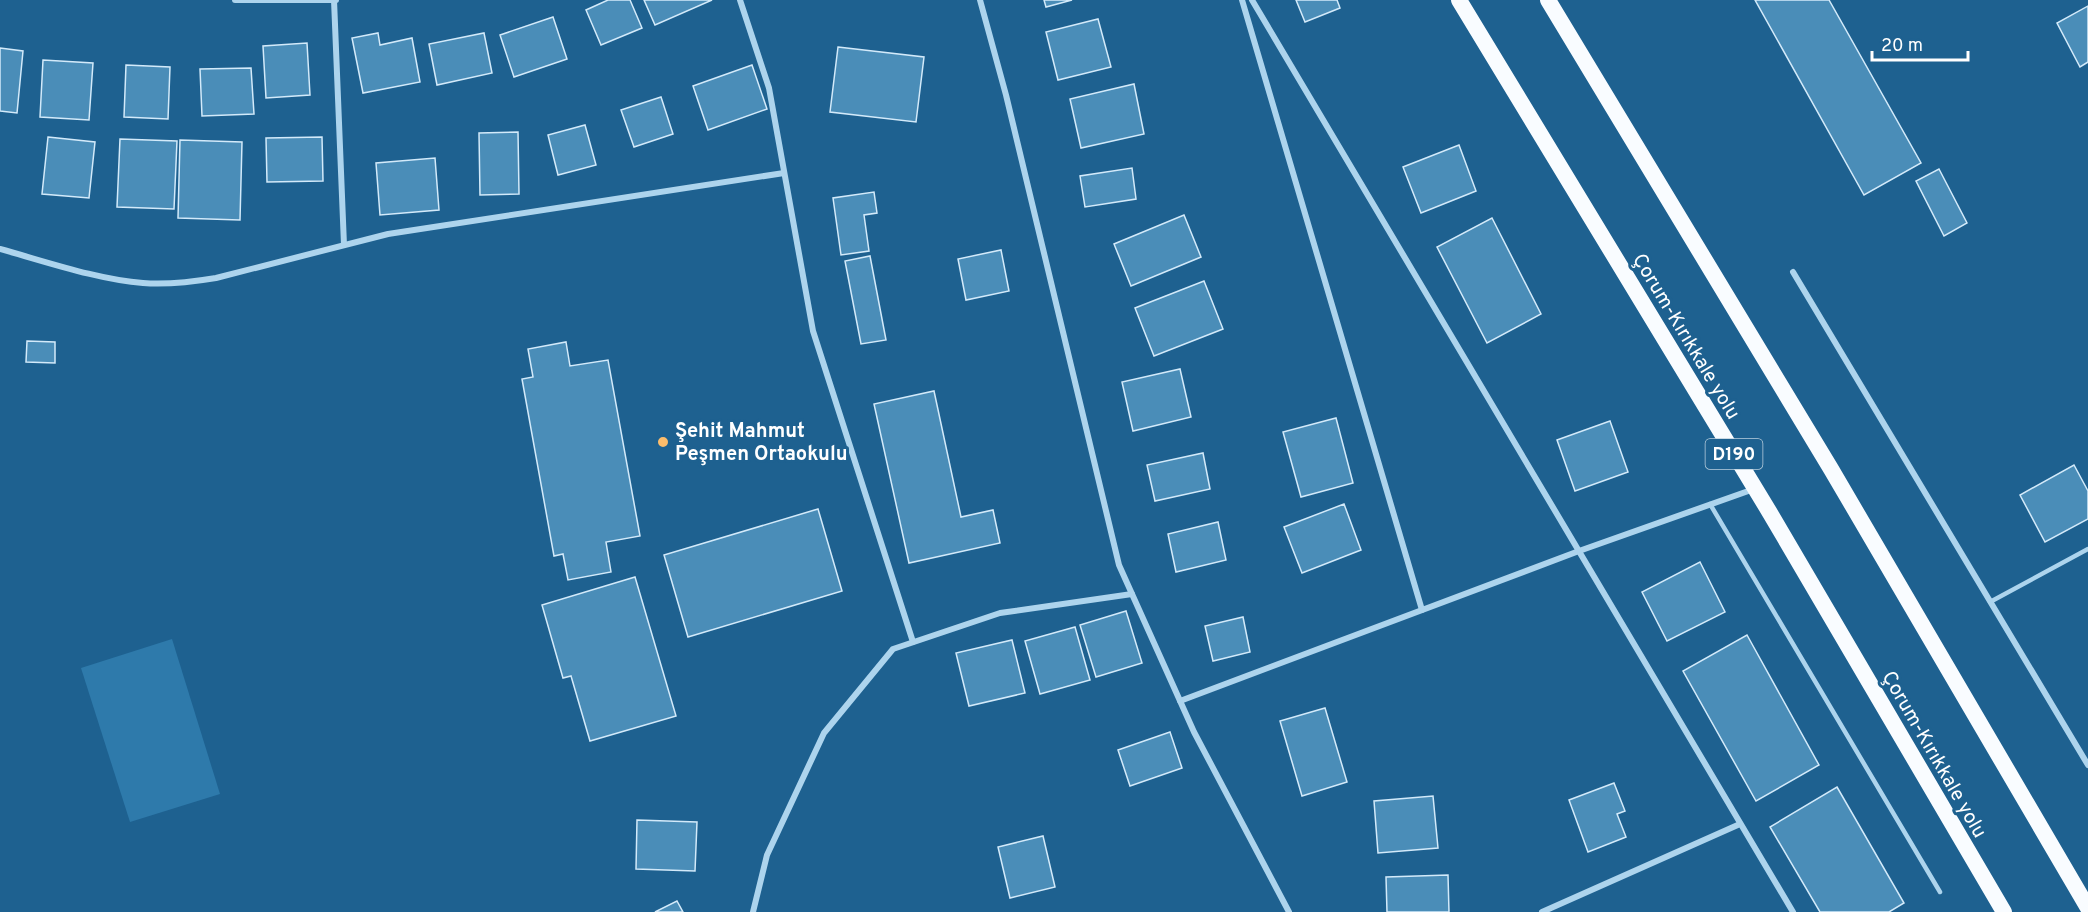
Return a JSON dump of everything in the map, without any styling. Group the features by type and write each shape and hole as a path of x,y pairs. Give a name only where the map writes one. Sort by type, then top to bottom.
{"highway":[{"name":"Çorum-Kırıkkale yolu","path":"1459,0 1755,488 2004,912"},
{"path":"1548,0 1831,469 2088,908"}],"street":[{"path":"235,0 335,0 344,245"},
{"path":"740,0 769,88 813,331 913,642"},
{"path":"980,0 1006,95 1119,565 1194,732 1289,912"},
{"path":"1242,0 1422,610"},
{"path":"1252,0 1793,912"},
{"path":"0,249 117,279 166,284 192,282 216,278 388,234 784,172"},
{"path":"1793,273 2088,765"},
{"path":"1180,701 1579,551 1755,488"},
{"path":"753,912 767,855 824,733 893,650 1000,613 1132,594"},
{"path":"1542,912 1740,824"}],"lane":[{"path":"1710,504 1940,892"},
{"path":"1990,602 2088,549"}],"shaded area":[{"path":"172,639 220,794 130,822 81,668"}],"building":[{"path":"608,0 630,0 642,28 601,45 586,10"},
{"path":"644,0 712,0 655,25"},
{"path":"1044,0 1072,0 1046,7"},
{"path":"1296,0 1337,0 1340,8 1305,22"},
{"path":"1755,0 1829,0 1921,163 1864,195"},
{"path":"2088,6 2088,62 2080,67 2057,23"},
{"path":"553,17 567,59 514,77 500,35"},
{"path":"1098,19 1111,67 1058,80 1046,32"},
{"path":"378,33 380,45 412,38 420,82 363,93 352,38"},
{"path":"484,33 492,73 437,85 429,44"},
{"path":"307,43 310,95 266,98 263,46"},
{"path":"838,47 924,57 916,122 830,112"},
{"path":"0,48 23,51 17,113 0,111"},
{"path":"43,60 93,63 89,120 40,117"},
{"path":"126,65 170,67 168,119 124,117"},
{"path":"752,65 767,109 708,130 693,86"},
{"path":"251,68 254,114 202,116 200,69"},
{"path":"1134,84 1144,134 1081,148 1070,99"},
{"path":"661,97 673,134 634,147 621,110"},
{"path":"585,125 596,165 558,175 548,135"},
{"path":"518,132 519,194 480,195 479,133"},
{"path":"48,137 95,142 89,198 42,194"},
{"path":"322,137 323,181 267,182 266,138"},
{"path":"120,139 177,141 174,209 117,207"},
{"path":"180,140 242,142 240,220 178,218"},
{"path":"1459,145 1476,191 1421,213 1403,167"},
{"path":"435,158 439,210 380,215 376,163"},
{"path":"1132,168 1136,199 1085,207 1080,176"},
{"path":"1939,169 1967,223 1944,236 1916,181"},
{"path":"874,192 877,213 864,215 869,251 841,255 833,198"},
{"path":"1184,215 1201,257 1131,286 1114,244"},
{"path":"1492,218 1541,314 1487,343 1437,247"},
{"path":"1001,250 1009,291 966,300 958,259"},
{"path":"870,256 886,340 861,344 845,261"},
{"path":"1204,281 1223,329 1154,356 1135,308"},
{"path":"27,341 55,342 55,363 26,362"},
{"path":"566,342 570,366 608,360 640,536 606,542 611,572 568,580 563,554 554,556 522,379 533,377 528,349"},
{"path":"1180,369 1191,417 1133,431 1122,382"},
{"path":"934,391 961,517 993,510 1000,543 909,563 874,404"},
{"path":"1336,418 1353,483 1301,497 1283,432"},
{"path":"1610,421 1628,472 1575,491 1557,440"},
{"path":"1203,453 1210,489 1155,501 1147,465"},
{"path":"2074,465 2088,491 2088,519 2045,542 2020,495"},
{"path":"1344,504 1361,550 1302,573 1284,527"},
{"path":"818,509 842,591 688,637 664,555"},
{"path":"1218,522 1226,560 1176,572 1168,534"},
{"path":"1700,562 1725,612 1667,641 1642,592"},
{"path":"635,577 676,716 590,741 571,676 563,678 542,605"},
{"path":"1126,611 1142,663 1096,677 1080,625"},
{"path":"1243,617 1250,652 1213,661 1205,626"},
{"path":"1075,627 1090,680 1040,694 1025,641"},
{"path":"1747,635 1819,765 1756,801 1683,671"},
{"path":"1012,640 1025,693 969,706 956,653"},
{"path":"1325,708 1347,782 1302,796 1280,721"},
{"path":"1170,732 1182,768 1130,786 1118,750"},
{"path":"1614,783 1625,811 1617,814 1626,837 1588,852 1569,800"},
{"path":"1837,787 1904,903 1889,912 1820,912 1770,827"},
{"path":"1433,796 1438,848 1378,853 1374,801"},
{"path":"637,820 697,822 695,871 636,869"},
{"path":"1043,836 1055,887 1010,898 998,847"},
{"path":"1448,875 1449,912 1387,912 1386,877"},
{"path":"677,901 683,912 655,912"}],"place":[{"name":"Şehit Mahmut Peşmen Ortaokulu","path":"663,442"}]}
